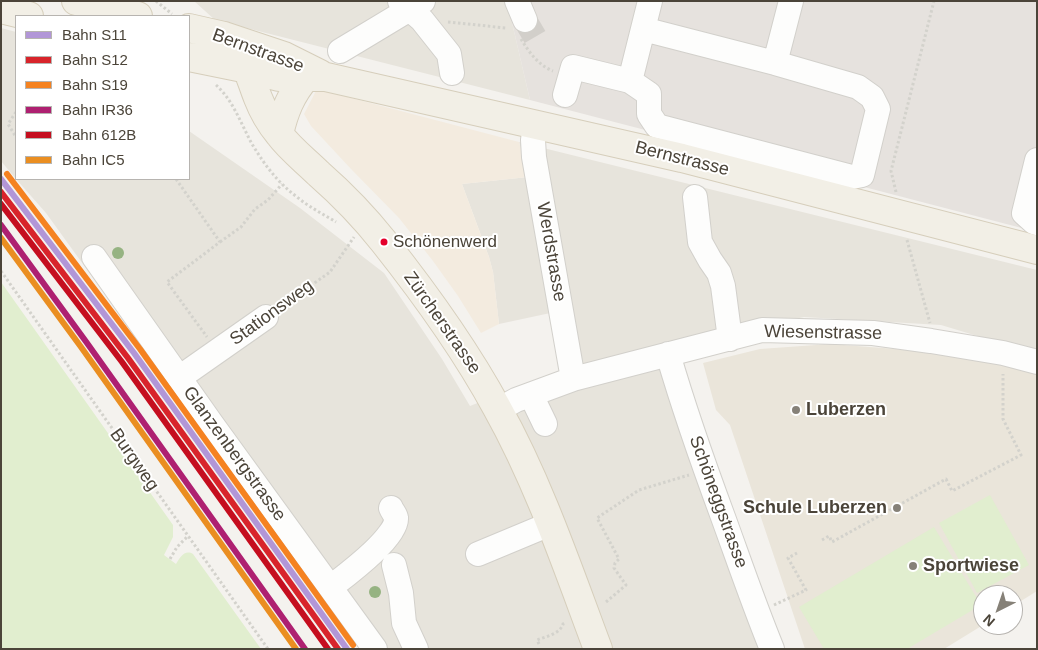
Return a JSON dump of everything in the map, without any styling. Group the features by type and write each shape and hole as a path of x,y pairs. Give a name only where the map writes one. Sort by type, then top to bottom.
{"main road":[{"path":"125,1 151,15"},
{"path":"74,5 132,15"},
{"path":"1,9 25,15"},
{"name":"Bernstrasse","path":"190,28 224,36 284,56 316,77"},
{"name":"Zürcherstrasse","path":"224,36 238,52 248,69 262,108 279,134 375,230 420,288 464,351 498,410 523,460 598,649"},
{"name":"Bernstrasse","path":"190,57 279,77 316,77 682,158 1037,250"},
{"path":"279,134 282,117 297,87 316,77"}],"street":[{"path":"630,81 650,1"},
{"path":"776,63 791,1"},
{"path":"340,51 414,8 449,54 452,73"},
{"path":"568,86 573,67 630,81 649,94 649,114 657,126 852,177 862,174 878,109 872,97 858,87 643,28"},
{"name":"Werdstrasse","path":"535,125 533,140 534,156 573,379"},
{"path":"1037,160 1024,213 1037,223"},
{"path":"695,197 700,242 720,273 730,338"},
{"name":"Glanzenbergstrasse","path":"94,257 373,646"},
{"name":"Stationsweg","path":"179,378 266,318"},
{"name":"Wiesenstrasse","path":"498,410 516,400 573,379 762,330 873,333 1003,353 1037,362"},
{"name":"Schöneggstrasse","path":"668,354 706,469 772,649"},
{"path":"531,395 545,424"},
{"path":"331,587 372,554 388,536 395,525 396,518 391,508"},
{"path":"478,554 550,524"},
{"path":"394,564 401,593 404,623 416,649"},
{"path":"373,646 404,623"}],"path":[{"path":"156,1 174,15"},
{"path":"896,193 891,171 934,1"},
{"path":"414,8 517,21 522,41 535,58 568,86"},
{"path":"233,108 251,142 282,184 297,198 337,223"},
{"path":"15,114 8,124 15,135"},
{"path":"177,180 220,242"},
{"path":"218,352 167,282 241,227 255,209 268,200 282,184"},
{"name":"Stationsweg","path":"266,318 330,272 354,237 349,232"},
{"path":"907,240 930,321 931,341"},
{"name":"Burgweg","path":"1,271 268,649"},
{"path":"822,540 829,536 832,542 946,479 952,491 1021,454 1003,419 1003,353"},
{"path":"606,602 626,586 614,568 615,563 619,559 597,518 639,490 706,469"},
{"path":"170,559 177,547 188,536"},
{"path":"758,613 806,590 788,558 797,554"},
{"path":"539,644 537,640 556,633 561,630 563,624 569,622"}],"shaded area":[{"path":"194,1 507,1 530,100 215,20"},
{"path":"507,1 1037,1 1037,232 530,100"},
{"path":"1,28 15,32 15,178 1,161"},
{"path":"317,89 519,142 528,177 462,184 493,272 499,324 481,333 458,296 399,218 311,126 304,114"},
{"path":"190,132 300,208 384,273 442,359 470,406 515,388 565,376 555,312 499,324 493,272 462,184 528,177 519,142 1037,270 1037,354 941,325 804,317 653,349 760,649 361,649 46,213 17,180 190,180"},
{"name":"Schule Luberzen","path":"830,344 936,352 1037,370 1037,591 1023,600 1023,585 973,585 973,631 944,649 805,649 730,425 716,410 703,363 760,349"}],"green space":[{"path":"1,282 173,525 173,537 164,555 176,564 185,553 193,554 261,649 1,649"},
{"path":"990,495 1029,565 992,585 973,586 939,523"},
{"name":"Sportwiese","path":"934,527 973,592 973,610 907,649 824,649 799,607"}],"tunnel":[{"path":"525,20 535,37"}],"rail line":[{"name":"S19","path":"7,174 140,349 353,645"},
{"name":"S11","path":"1,179 134,353 347,649"},
{"name":"S12","path":"1,192 128,358 338,649"},
{"name":"612B","path":"1,204 122,362 328,649"},
{"name":"IR36","path":"1,225 305,649"},
{"name":"IC5","path":"1,238 296,649"}],"place":[{"name":"Schönenwerd","path":"384,242"},
{"name":"Luberzen","path":"796,410"},
{"name":"Schule Luberzen","path":"897,508"},
{"name":"Sportwiese","path":"913,566"}]}
